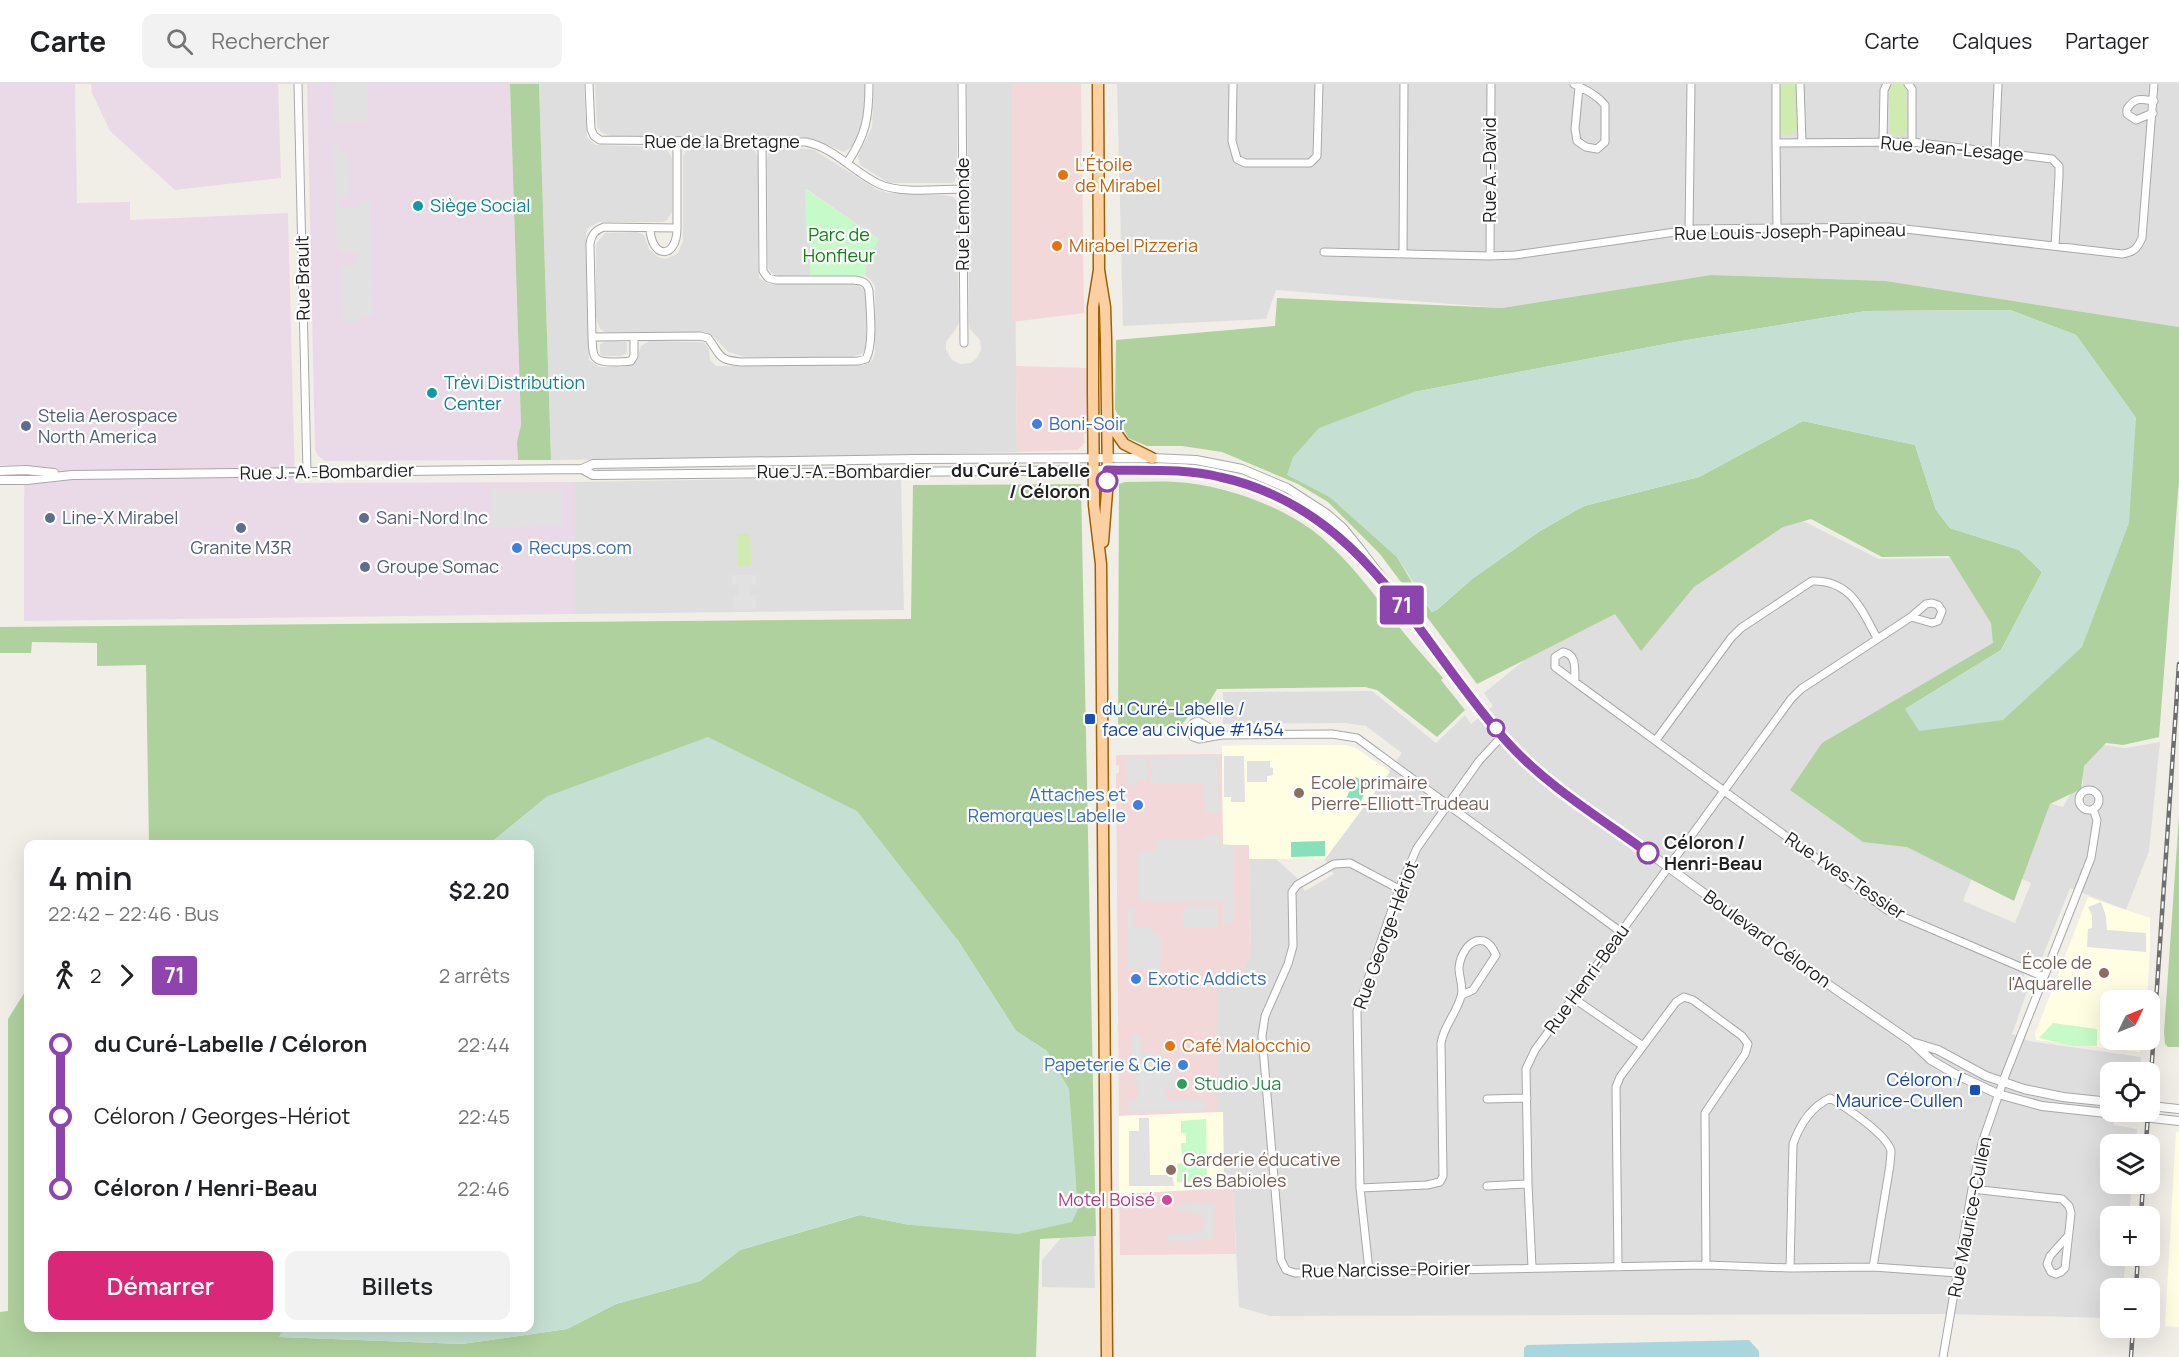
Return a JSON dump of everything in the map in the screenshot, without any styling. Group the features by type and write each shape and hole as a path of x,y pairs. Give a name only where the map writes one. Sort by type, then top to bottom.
{"main road":[{"path":"1098,84 1099,270 1105,307 1107,458 1107,507 1101,564"},
{"path":"1099,270 1093,307 1094,505 1101,564 1107,1357"},
{"path":"1106,417 1124,444 1152,458"}],"street":[{"name":"Rue Brault","path":"298,84 307,472"},
{"name":"Rue de la Bretagne","path":"589,84 591,129 596,138 605,141 811,143 825,149 870,180 886,187 963,189"},
{"path":"847,163 858,147 866,128 869,84"},
{"name":"Rue Lemonde","path":"962,84 964,343"},
{"path":"1233,84 1232,141 1237,159 1245,163 1310,163 1317,156 1319,84"},
{"path":"1403,254 1404,84"},
{"name":"Rue A.-David","path":"1490,256 1491,84"},
{"path":"1689,230 1691,84"},
{"path":"1776,84 1777,229"},
{"path":"1800,84 1802,142"},
{"path":"1883,141 1884,90 1887,84"},
{"path":"1908,84 1912,89 1912,142"},
{"path":"1995,152 1998,84"},
{"name":"Rue Louis-Joseph-Papineau","path":"1324,252 1515,255 1689,230 1888,227 2122,254 2133,252 2142,238 2154,84"},
{"path":"1577,85 1599,98 1605,105 1605,142 1597,149 1586,147 1577,141 1575,129 1577,85"},
{"path":"2153,113 2136,120 2127,114 2127,109 2133,100 2138,98 2154,101"},
{"path":"592,337 700,336 708,338 719,357 726,361 858,361 866,359 870,352 867,284 862,280 833,277 776,280 768,278 763,271 762,141"},
{"path":"650,228 653,244 660,251 669,251 675,244 677,228 677,142"},
{"name":"Rue Jean-Lesage","path":"1776,143 1912,142 2052,159 2059,166 2055,246"},
{"path":"634,337 634,356 631,361 602,362 596,359 593,353 590,244 592,236 604,227 677,228"},
{"name":"Rue J.-A.-Bombardier","path":"0,480 27,480 72,475 582,469 593,464 1107,458"},
{"name":"Boulevard Céloron","path":"1107,458 1184,458 1228,465 1253,473 1310,501 1338,524 1360,549 1502,736 1522,758 1841,993 1912,1042 1931,1060 1947,1070 1998,1094 2032,1104 2065,1110 2179,1121"},
{"name":"Rue J.-A.-Bombardier","path":"582,469 593,474 1107,470"},
{"name":"Rue J.-A.-Bombardier","path":"0,471 26,470 72,475"},
{"name":"Boulevard Céloron","path":"1107,470 1198,473 1257,488 1290,503 1316,519 1378,574"},
{"path":"1656,740 1731,638 1741,628 1812,581 1826,580 1856,599 1877,638"},
{"name":"Rue Henri-Beau","path":"1532,1267 1526,1069 1535,1050 1791,699 1801,689 1911,617"},
{"name":"Rue Yves-Tessier","path":"1575,682 1887,910 2044,977"},
{"path":"1222,735 1332,734 1353,736 1620,932"},
{"name":"Rue George-Hériot","path":"1369,1270 1360,1188 1357,1011 1399,889 1417,848 1491,746 1502,736"},
{"name":"Rue Maurice-Cullen","path":"1943,1357 1982,1143 1998,1094 2091,858 2097,820 2093,809"},
{"name":"Rue Narcisse-Poirier","path":"1399,889 1350,863 1334,864 1297,885 1292,892 1291,955 1265,1016 1262,1036 1281,1260 1286,1269 1295,1273 1706,1265 1790,1268 1873,1267 1958,1273"},
{"path":"1360,1188 1427,1185 1440,1182 1443,1176 1441,1043 1443,1031 1462,995 1459,965 1463,956 1470,943 1476,940 1486,942 1493,948 1496,955 1473,990 1462,995"},
{"path":"1618,1267 1616,1087 1620,1077 1676,1002 1684,997 1692,1000 1743,1036 1748,1044 1746,1054 1705,1113 1706,1265"},
{"path":"1574,998 1643,1046"},
{"name":"Boulevard Céloron","path":"1912,1042 1938,1050 1972,1070 2003,1082 2044,1094 2100,1101"},
{"path":"1487,1099 1527,1098"},
{"path":"1790,1268 1793,1144 1799,1127 1818,1104 1830,1098 1843,1105 1882,1136 1891,1149 1873,1267"},
{"path":"2160,1107 2179,1109"},
{"path":"1487,1186 1528,1184"},
{"path":"1972,1190 2062,1199 2069,1206 2071,1213 2065,1268 2056,1274 2051,1272 2047,1264 2050,1256 2067,1237"}],"shaded area":[{"path":"0,84 75,84 77,203 130,202 130,220 288,213 295,483 575,482 575,614 24,621 25,465 0,465"},
{"path":"91,84 278,84 281,178 175,190 110,131 92,93"},
{"path":"307,84 510,84 521,425 517,442 518,460 325,461 318,456 315,450"},
{"path":"333,84 367,84 368,122 334,124"},
{"path":"539,84 584,84 587,137 595,145 662,147 667,149 672,158 672,212 667,220 663,222 599,222 588,228 586,234 589,360 599,367 621,367 633,365 641,346 649,341 704,342 709,349 710,360 716,366 863,365 873,360 875,353 875,286 865,275 867,259 879,239 806,189 806,235 810,238 810,275 778,276 771,273 768,267 767,159 769,151 777,146 814,150 876,189 888,193 954,197 957,202 959,322 946,342 946,350 952,360 960,364 971,363 981,350 980,340 970,329 969,324 967,84 1013,84 1017,452 775,458 551,460"},
{"path":"595,84 865,84 864,117 854,145 844,152 816,140 797,136 612,137 601,132 597,127"},
{"path":"874,84 957,84 957,176 953,183 889,183 860,165 858,156 872,127"},
{"path":"1012,84 1081,84 1084,313 1012,322"},
{"path":"1117,84 2179,84 2179,327 1886,281 1711,275 1502,308 1276,290 1266,319 1123,326"},
{"path":"334,143 338,143 339,152 348,151 349,198 340,198 340,207 360,207 360,201 370,201 373,316 366,316 359,321 343,321 341,266 358,266 358,253 337,250"},
{"path":"750,147 755,151 758,158 759,278 768,284 852,284 861,286 866,294 866,348 863,353 853,357 745,357 728,352 713,336 705,332 605,332 600,329 596,318 596,244 605,233 637,232 644,235 649,249 658,257 666,259 678,253 683,241 683,156 687,149"},
{"path":"2010,310 2076,335 2136,418 2129,523 2082,647 2003,720 1919,731 1905,709 2001,650 2042,572 2019,550 1950,528 1936,510 1915,445 1803,421 1699,477 1584,506 1540,531 1472,579 1432,612 1397,557 1330,497 1287,475 1293,457 1319,428 1414,392 1681,341 1866,311"},
{"path":"607,341 625,342 627,353 621,356 600,354 600,344"},
{"path":"1016,366 1087,368 1087,433 1084,434 1084,441 1086,441 1078,450 1017,452"},
{"path":"755,479 901,480 904,610 575,614 575,482"},
{"path":"490,489 561,489 562,526 491,527"},
{"path":"1793,516 1879,559 1953,558 1996,623 1995,644 1792,790 1862,841 1910,843 1975,870 1963,901 2015,923 2031,883 2018,877 2049,803 2063,807 2072,791 2083,785 2082,765 2104,745 2125,748 2160,742 2149,851 2126,910 2070,888 2040,963 2029,963 2023,978 2030,983 2012,1034 2029,1041 2141,1057 2141,1062 2100,1062 2100,1122 2114,1122 2114,1125 2137,1129 2136,1134 2100,1134 2100,1194 2131,1194 2130,1206 2100,1206 2100,1266 2125,1266 2124,1278 2100,1278 2100,1318 1944,1314 1270,1316 1239,1307 1233,1188 1224,1188 1223,1112 1217,1112 1217,985 1251,954 1249,859 1276,859 1297,878 1305,891 1334,874 1325,859 1402,753 1366,726 1345,723 1223,724 1223,692 1372,691 1436,743 1465,715 1471,724 1493,706 1484,693 1539,648 1615,609 1697,580"},
{"path":"732,575 756,575 756,585 750,585 750,595 756,595 756,609 733,609 733,595 739,595 739,585 732,585"},
{"path":"708,737 857,811 957,939 1016,1031 1047,1051 1069,1089 1078,1209 1072,1222 1018,1234 910,1225 859,1215 740,1250 700,1281 616,1304 567,1329 462,1344 279,1337 281,1332 534,1332 534,840 494,840 548,796"},
{"name":"Ecole primaire Pierre-Elliott-Trudeau","path":"1346,745 1356,748 1390,772 1325,859 1249,859 1249,845 1223,845 1222,746"},
{"path":"1222,754 1223,844 1249,845 1251,954 1238,985 1217,986 1217,1112 1119,1116 1116,774 1119,772 1119,766 1116,765 1116,755"},
{"path":"1218,756 1219,813 1205,813 1204,783 1151,783 1150,757"},
{"path":"1224,756 1244,756 1245,802 1231,802 1231,797 1224,797"},
{"path":"1126,757 1147,757 1147,779 1137,779 1137,785 1127,785"},
{"path":"1247,761 1270,761 1273,775 1267,776 1267,782 1247,782"},
{"path":"1205,835 1219,835 1219,844 1233,845 1233,923 1223,924 1223,902 1138,902 1138,851 1156,851 1157,839 1205,839"},
{"name":"École de l'Aquarelle","path":"2088,897 2150,918 2148,990 2100,990 2100,1047 2036,1040 2035,1034"},
{"path":"2101,902 2106,916 2107,930 2146,933 2146,952 2087,947 2088,929 2092,928 2092,915 2088,907"},
{"path":"1185,906 1217,906 1217,927 1183,927"},
{"path":"1127,907 1135,907 1133,927 1152,927 1153,933 1162,933 1162,957 1159,970 1128,970"},
{"path":"1141,1035 1141,1053 1166,1053 1166,1059 1170,1063 1176,1063 1176,1089 1166,1089 1167,1100 1200,1100 1206,1104 1207,1110 1184,1111 1183,1104 1182,1110 1129,1111 1128,1101 1137,1100 1136,1063 1132,1062 1132,1036"},
{"name":"Garderie éducative Les Babioles","path":"1223,1112 1224,1188 1119,1194 1119,1116"},
{"path":"1139,1118 1149,1118 1150,1175 1172,1175 1174,1186 1129,1186 1129,1131 1139,1131"},
{"path":"2176,1131 2179,1132 2179,1327 2165,1326"},
{"path":"1233,1188 1236,1254 1120,1255 1119,1194"},
{"path":"1211,1203 1215,1205 1214,1240 1166,1241 1170,1234 1196,1234 1203,1228 1204,1219 1201,1214 1178,1212 1177,1204"},
{"path":"1094,1236 1095,1288 1042,1287 1042,1260 1061,1238"}],"green space":[{"path":"510,84 539,84 551,460 518,460 517,442 521,425"},
{"path":"1781,84 1795,84 1796,86 1797,129 1793,134 1784,135 1779,130"},
{"path":"1893,84 1904,84 1906,88 1907,130 1903,136 1894,136 1890,131 1889,91"},
{"name":"Parc de Honfleur","path":"805,189 879,239 867,259 865,275 810,275 810,238 806,235"},
{"path":"1711,275 1886,281 2179,327 2179,480 2159,737 2123,745 2106,743 2084,766 2081,789 2050,804 2014,901 1907,847 1863,842 1790,790 1822,743 1993,643 1991,623 1949,556 1882,557 1811,519 1783,527 1694,587 1641,651 1615,614 1477,684 1380,554 1328,502 1298,484 1222,452 1182,446 1147,446 1128,438 1115,409 1116,340 1275,326 1277,298 1502,308","holes":["2010,310 2076,335 2136,418 2003,720 1905,709 2001,650 2042,572 2019,550 1950,528 1936,510 1915,445 1803,421 1699,477 1584,506 1540,531 1472,579 1432,612 1397,557 1330,497 1288,475 1414,392 1681,341 1866,311"]},
{"path":"1175,482 1230,492 1268,505 1316,533 1352,568 1374,594 1443,678 1441,680 1465,710 1437,737 1377,690 1365,687 1217,689 1204,711 1191,714 1182,724 1136,731 1118,724 1119,484"},
{"path":"1081,484 1096,1236 1040,1239 1036,1357 0,1357 0,1312 8,1311 8,1019 24,993 24,1332 282,1332 280,1337 462,1344 567,1329 616,1304 700,1281 740,1250 860,1215 910,1225 1047,1051 1016,1031 957,939 548,796 494,840 149,840 146,665 97,666 97,643 32,642 31,653 0,653 0,627 911,619 913,485"},
{"path":"737,533 750,533 751,565 737,565"},
{"path":"1355,777 1369,783 1358,808 1345,802"},
{"path":"2179,816 2179,1047 2168,1047 2165,1044 2164,1032"},
{"path":"1325,841 1325,856 1291,857 1291,842"},
{"path":"2053,1023 2097,1029 2097,1046 2073,1046 2039,1038"},
{"path":"1206,1119 1207,1182 1177,1182 1177,1164 1182,1163 1181,1143 1186,1143 1186,1133 1181,1133 1181,1121"}],"water":[{"path":"1749,1340 1759,1351 1759,1357 1524,1357 1524,1348 1527,1345"}],"railway":[{"path":"2152,1062 2179,664"},
{"path":"2147,1122 2147,1134"},
{"path":"2142,1194 2142,1206"},
{"path":"2137,1266 2137,1278"},
{"path":"2131,1357 2132,1338"}],"bus line":[{"name":"71","path":"1107,481 1107,470 1170,471 1212,475 1265,491 1303,510 1351,548 1378,574 1492,724 1530,765 1648,853"}],"place":[{"name":"L'Étoile de Mirabel","path":"1063,175"},
{"name":"Siège Social","path":"418,206"},
{"name":"Mirabel Pizzeria","path":"1057,246"},
{"name":"Trèvi Distribution Center","path":"432,393"},
{"name":"Boni-Soir","path":"1037,424"},
{"name":"Stelia Aerospace North America","path":"26,426"},
{"name":"du Curé-Labelle / Céloron","path":"1107,481"},
{"name":"Line-X Mirabel","path":"50,518"},
{"name":"Sani-Nord Inc","path":"364,518"},
{"name":"Granite M3R","path":"241,528"},
{"name":"Recups.com","path":"517,548"},
{"name":"Groupe Somac","path":"365,567"},
{"name":"du Curé-Labelle / face au civique #1454","path":"1090,719"},
{"name":"Ecole primaire Pierre-Elliott-Trudeau","path":"1299,793"},
{"name":"Attaches et Remorques Labelle","path":"1138,805"},
{"name":"Céloron / Henri-Beau","path":"1648,853"},
{"name":"École de l'Aquarelle","path":"2104,973"},
{"name":"Exotic Addicts","path":"1136,979"},
{"name":"Café Malocchio","path":"1170,1046"},
{"name":"Papeterie & Cie","path":"1183,1065"},
{"name":"Studio Jua","path":"1182,1084"},
{"name":"Céloron / Maurice-Cullen","path":"1975,1090"},
{"name":"Garderie éducative Les Babioles","path":"1171,1170"},
{"name":"Motel Boisé","path":"1167,1200"}]}
